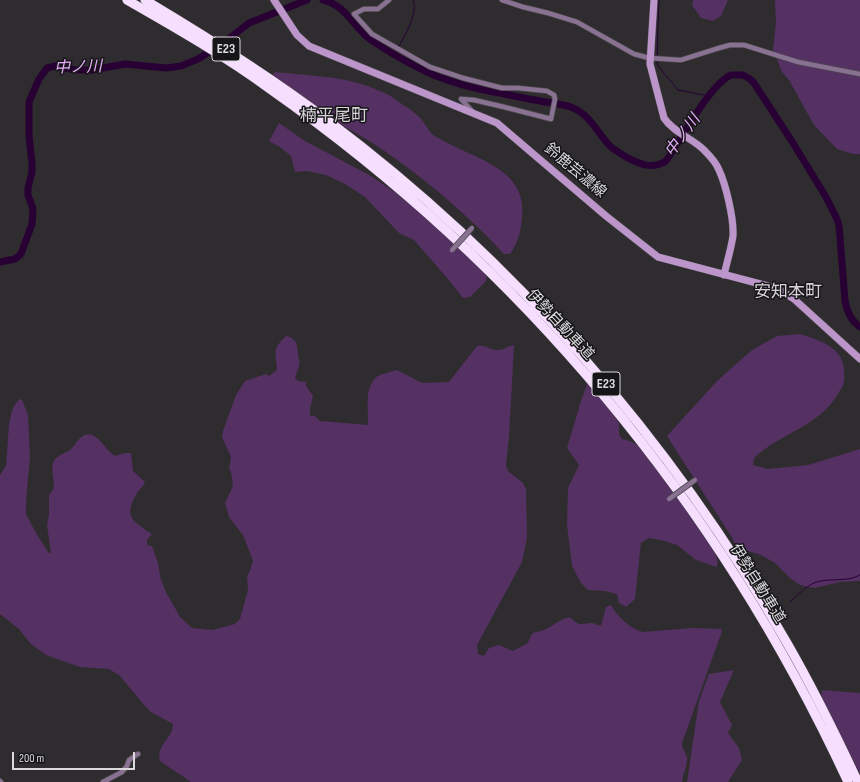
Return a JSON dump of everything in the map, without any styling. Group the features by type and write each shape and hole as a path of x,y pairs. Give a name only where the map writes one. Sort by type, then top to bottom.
{"highway":[{"name":"伊勢自動車道","path":"127,0 193,33"},
{"name":"伊勢自動車道","path":"145,0 349,136 398,176 446,219 539,308 630,413 685,485 742,568 801,667 858,782"},
{"name":"伊勢自動車道","path":"254,73 345,144 441,225 514,296 601,390 674,485 733,571 762,617 819,720 848,782"}],"main road":[{"name":"鈴鹿芸濃線","path":"274,0 297,35 310,46 497,123 606,216 658,257 780,290 794,299 860,359"},
{"path":"654,0 652,58 664,118 667,123 677,132 703,149 714,161 724,181 733,226 731,246 724,275"}],"street":[{"path":"389,0 378,9 364,9 354,14 372,34 430,67 463,78 502,88 548,91 554,95 555,99 551,120 504,107 474,100 462,99 473,112"},
{"path":"502,0 577,22 634,54 652,58 681,60 730,45 744,45 798,62 860,74"},
{"path":"452,250 472,228"},
{"path":"669,499 695,480"},
{"path":"103,782 122,772 127,766 129,760 138,754"}],"shaded area":[{"path":"693,0 728,0 721,16 713,21 701,18 692,5"},
{"path":"775,0 860,0 860,154 853,154 837,149 814,125 789,80 782,72 773,50 776,22"},
{"path":"275,72 344,80 385,93 396,99 416,114 433,135 497,168 517,187 522,201 520,232 515,246 510,254 504,254 463,213 418,175 379,147 314,107 271,76"},
{"path":"279,123 305,141 371,176 406,200 481,267 487,275 486,281 470,297 463,298 414,240 399,233 365,197 345,184 326,175 307,171 295,172 291,156 280,147 269,141"},
{"path":"800,334 828,345 834,349 842,361 844,369 844,384 831,404 822,413 764,449 754,458 753,465 767,469 808,465 860,449 860,581 840,582 814,588 800,585 790,578 775,563 761,555 735,546 733,539 667,436 717,381 752,350 777,336"},
{"path":"286,336 293,339 297,345 300,363 295,378 298,381 306,382 306,386 313,396 310,416 315,416 320,421 368,425 368,399 370,386 373,380 378,376 397,370 422,383 449,382 477,346 499,350 514,345 506,465 508,471 523,483 526,489 527,538 522,562 477,645 478,654 484,656 489,648 499,645 513,651 528,643 533,633 543,631 563,619 570,617 578,624 592,623 601,626 606,607 611,605 624,622 643,632 693,628 722,629 682,743 687,759 682,782 191,782 160,761 160,750 170,734 173,724 151,712 120,676 109,669 80,667 46,655 31,644 19,629 0,614 0,475 6,466 9,424 12,410 20,399 22,400 28,415 30,457 26,514 48,552 51,554 47,525 49,515 49,495 54,488 52,466 54,460 58,456 70,450 79,439 85,435 92,435 115,456 131,453 133,471 145,482 133,501 130,513 139,525 152,534 147,540 147,545 152,546 158,563 161,580 180,617 192,628 212,630 235,624 240,619 248,590 247,576 253,561 243,535 229,517 225,503 233,486 231,472 229,469 231,457 222,437 223,431 236,395 245,381 266,374 269,376 276,371 276,350"},
{"path":"588,382 601,397 619,423 619,434 622,439 635,444 651,459 715,553 718,563 716,567 696,560 677,545 649,538 641,543 635,599 626,607 619,603 617,594 605,591 588,590 581,583 572,566 567,525 568,488 579,465 567,448"},
{"path":"734,670 720,702 732,725 728,733 739,748 742,760 728,782 687,782 699,701 709,674"},
{"path":"822,690 860,693 860,773 821,698"}],"waterway":[{"name":"中ノ川","path":"0,262 15,259 21,254 32,224 33,209 28,195 32,172 29,136 29,102 39,79 47,68 55,66 75,70 92,70 125,64 166,68 181,66 198,59 226,41 249,23 307,0"},
{"name":"中ノ川","path":"323,0 338,7 365,35 384,49 429,73 455,83 569,106 579,111 589,119 613,148 636,162 650,166 661,164 666,161 705,101 723,81 731,75 743,75 750,79 793,143 826,197 836,217 839,225 845,301 852,319 860,327"},
{"path":"398,48 412,18 414,11 413,0"},
{"path":"657,57 659,0"},
{"name":"中ノ川","path":"395,54 397,50"},
{"path":"657,61 658,66 678,90 709,96"},
{"path":"790,602 804,589 814,583 826,580 849,579 860,575"}],"district":[{"name":"楠平尾町","path":"334,117"},
{"name":"安知本町","path":"788,293"}]}
